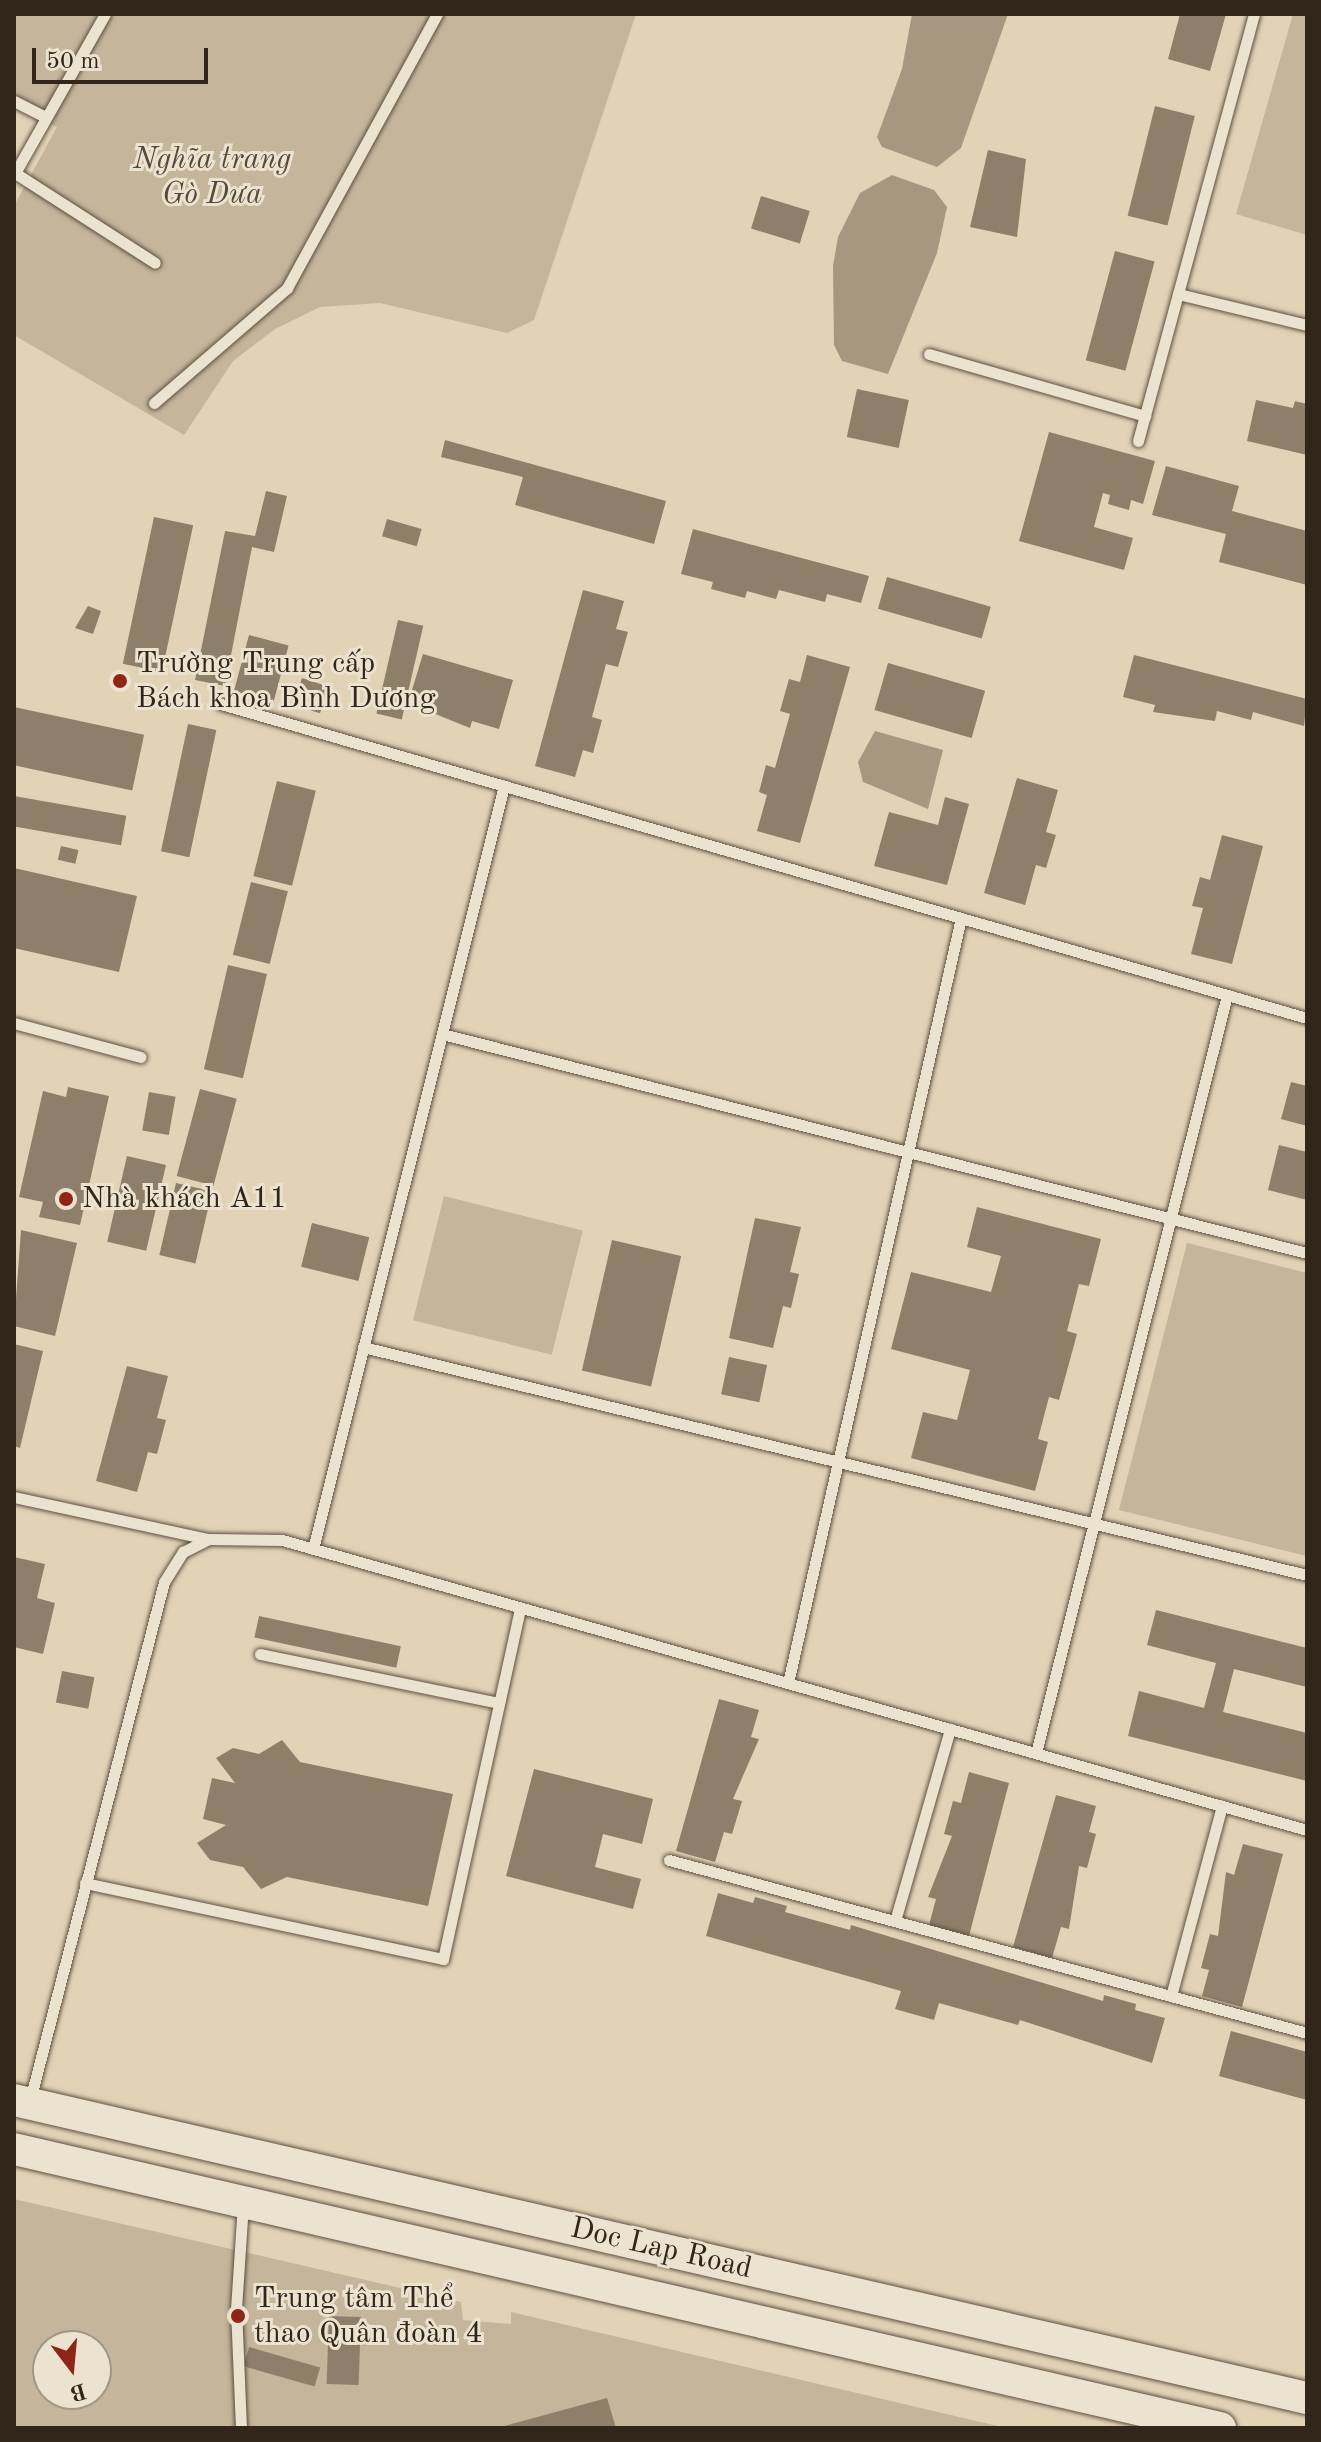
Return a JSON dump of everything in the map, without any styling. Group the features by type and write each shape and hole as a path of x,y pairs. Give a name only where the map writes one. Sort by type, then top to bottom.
{"main road":[{"name":"Doc Lap Road","path":"22,2102 1307,2398"},
{"name":"Doc Lap Road","path":"14,2149 1220,2428"}],"lane":[{"path":"105,14 43,116 15,173 155,263"},
{"path":"154,403 287,288 437,14"},
{"path":"1138,441 1254,14"},
{"path":"14,101 43,116"},
{"path":"1178,294 1307,325"},
{"path":"929,354 1145,416"},
{"path":"221,704 1307,1018"},
{"path":"313,1549 504,786"},
{"path":"788,1683 961,918"},
{"path":"1036,1753 1227,995"},
{"path":"14,1023 141,1057"},
{"path":"442,1034 1307,1253"},
{"path":"363,1347 1307,1575"},
{"path":"14,1497 208,1539 253,1537 313,1549 1307,1830"},
{"path":"22,2102 85,1883 164,1582 183,1552 208,1539"},
{"path":"85,1883 443,1959 520,1608"},
{"path":"260,1654 499,1703"},
{"path":"895,1921 950,1729"},
{"path":"1171,1996 1222,1806"},
{"path":"669,1860 1307,2033"},
{"path":"241,2428 236,2309 243,2202"}],"green space":[{"name":"Nghĩa trang Gò Dưa","path":"14,14 636,14 534,320 507,333 380,303 320,307 275,329 233,361 184,435 14,335 14,206 57,127 14,108"},
{"path":"1293,14 1307,14 1307,235 1236,214"},
{"path":"444,1196 583,1231 552,1355 413,1320"},
{"path":"1187,1243 1307,1273 1307,1556 1119,1510"},
{"name":"Trung tâm Thể thao Quân đoàn 4","path":"14,2199 461,2302 463,2320 511,2324 511,2312 1006,2428 14,2428"}],"shaded area":[{"path":"912,14 1008,14 961,148 937,167 882,147 877,137 902,69"},
{"path":"892,175 934,190 947,207 937,253 888,374 842,361 834,345 833,266 838,237 860,193"},
{"path":"875,731 943,750 928,809 863,782 858,762"}],"building":[{"path":"1180,14 1226,14 1210,71 1168,59"},
{"path":"1155,106 1195,116 1167,226 1128,216"},
{"path":"988,150 1026,159 1017,237 970,227"},
{"path":"761,196 810,211 800,243 751,229"},
{"path":"1115,251 1155,262 1125,371 1086,360"},
{"path":"857,389 909,400 899,448 847,437"},
{"path":"1256,400 1293,408 1295,401 1307,404 1307,455 1247,441"},
{"path":"1049,432 1155,461 1143,504 1131,500 1129,510 1108,504 1110,495 1103,493 1094,527 1133,538 1124,570 1019,541"},
{"path":"445,440 666,501 654,544 515,505 523,477 441,457"},
{"path":"1166,466 1239,486 1232,511 1307,531 1307,585 1219,562 1226,534 1152,515"},
{"path":"266,491 287,496 274,552 252,547 225,686 195,680 225,531 255,536"},
{"path":"154,517 193,525 162,672 123,664"},
{"path":"387,519 422,529 417,546 382,536"},
{"path":"693,529 869,576 861,603 827,594 825,602 779,590 776,599 747,591 745,598 711,589 713,582 681,574"},
{"path":"887,577 991,607 982,638 878,609"},
{"path":"583,590 624,601 616,629 628,632 618,667 606,664 592,717 602,720 593,753 583,750 575,777 535,766"},
{"path":"88,606 101,611 93,634 75,628"},
{"path":"398,620 423,626 402,719 376,714"},
{"path":"249,635 289,646 274,702 234,691"},
{"path":"423,654 513,680 499,729 472,721 470,728 408,703"},
{"path":"807,655 850,667 800,843 757,831 767,795 759,792 766,765 775,768 790,714 780,711 789,679 800,682"},
{"path":"1134,655 1307,699 1304,726 1253,712 1251,720 1217,711 1215,721 1153,712 1155,705 1123,697"},
{"path":"888,663 985,691 972,738 874,710"},
{"path":"302,678 329,687 320,713 293,705"},
{"path":"14,707 144,735 132,790 14,765"},
{"path":"188,724 216,730 189,857 161,851"},
{"path":"1017,778 1058,790 1046,832 1056,835 1046,868 1036,865 1025,905 984,893"},
{"path":"277,781 316,791 292,886 253,876"},
{"path":"14,796 126,816 121,845 14,826"},
{"path":"945,797 969,804 947,885 874,866 889,812 938,825"},
{"path":"1222,835 1263,846 1232,964 1191,954 1203,908 1192,906 1200,877 1210,880"},
{"path":"61,846 79,850 75,864 58,860"},
{"path":"14,868 137,896 119,972 14,948"},
{"path":"251,882 288,891 270,964 233,955"},
{"path":"228,965 267,974 243,1078 204,1069"},
{"path":"1291,1082 1307,1086 1307,1126 1281,1119"},
{"path":"68,1087 109,1096 80,1225 39,1217 43,1202 19,1197 43,1091 66,1097"},
{"path":"200,1089 237,1099 213,1186 177,1176"},
{"path":"149,1092 176,1097 169,1135 142,1130"},
{"path":"1279,1145 1307,1152 1307,1200 1268,1190"},
{"path":"127,1156 166,1165 146,1251 107,1242"},
{"path":"176,1183 212,1191 195,1263 159,1255"},
{"path":"977,1207 1101,1239 1089,1286 1079,1284 1067,1331 1077,1334 1059,1400 1049,1397 1038,1439 1048,1442 1035,1491 911,1458 923,1412 957,1420 970,1370 891,1349 911,1272 991,1292 1001,1256 967,1247"},
{"path":"755,1218 801,1227 790,1272 799,1274 791,1308 783,1306 773,1348 729,1338"},
{"path":"312,1223 369,1237 358,1281 301,1267"},
{"path":"21,1230 77,1243 55,1336 14,1326"},
{"path":"612,1240 681,1256 651,1387 582,1371"},
{"path":"14,1344 43,1351 20,1448 14,1446"},
{"path":"729,1357 767,1365 759,1402 721,1394"},
{"path":"127,1366 168,1376 157,1418 166,1420 157,1454 148,1452 137,1492 96,1481"},
{"path":"14,1557 45,1564 37,1598 55,1603 43,1654 14,1647"},
{"path":"1156,1610 1307,1648 1307,1687 1234,1669 1223,1712 1307,1733 1307,1781 1128,1736 1139,1691 1204,1708 1216,1663 1147,1645"},
{"path":"259,1616 401,1646 396,1668 254,1638"},
{"path":"62,1671 94,1677 88,1709 56,1702"},
{"path":"719,1699 759,1710 751,1737 759,1739 733,1799 742,1801 732,1834 724,1832 715,1862 676,1851"},
{"path":"282,1740 300,1762 453,1794 428,1906 287,1877 261,1889 243,1867 210,1860 197,1843 226,1825 203,1819 212,1778 235,1783 216,1758 233,1748 259,1754"},
{"path":"534,1769 653,1799 642,1844 603,1834 595,1867 641,1879 633,1909 506,1876"},
{"path":"969,1772 1009,1783 969,1936 929,1925 936,1899 928,1897 952,1836 944,1834 953,1801 961,1803"},
{"path":"1056,1795 1096,1806 1089,1832 1096,1834 1087,1868 1079,1866 1069,1929 1061,1927 1052,1958 1013,1947"},
{"path":"1243,1844 1283,1854 1242,2007 1202,1996 1209,1970 1201,1968 1210,1934 1218,1936 1226,1872 1234,1875"},
{"path":"718,1893 753,1903 755,1897 787,1906 785,1912 850,1930 851,1925 1103,2001 1104,1995 1136,2004 1135,2010 1165,2018 1152,2063 1020,2020 1018,2025 939,2003 934,2020 895,2009 901,1991 706,1936"},
{"path":"1231,2031 1307,2052 1307,2100 1219,2076"},
{"path":"329,2316 361,2317 359,2385 327,2384"},
{"path":"249,2347 320,2367 315,2387 243,2366"},
{"path":"607,2398 616,2428 501,2428 501,2427"}],"place":[{"name":"Trường Trung cấp Bách khoa Bình Dương","path":"120,681"},
{"name":"Nhà khách A11","path":"66,1199"},
{"name":"Trung tâm Thể thao Quân đoàn 4","path":"238,2316"}]}
